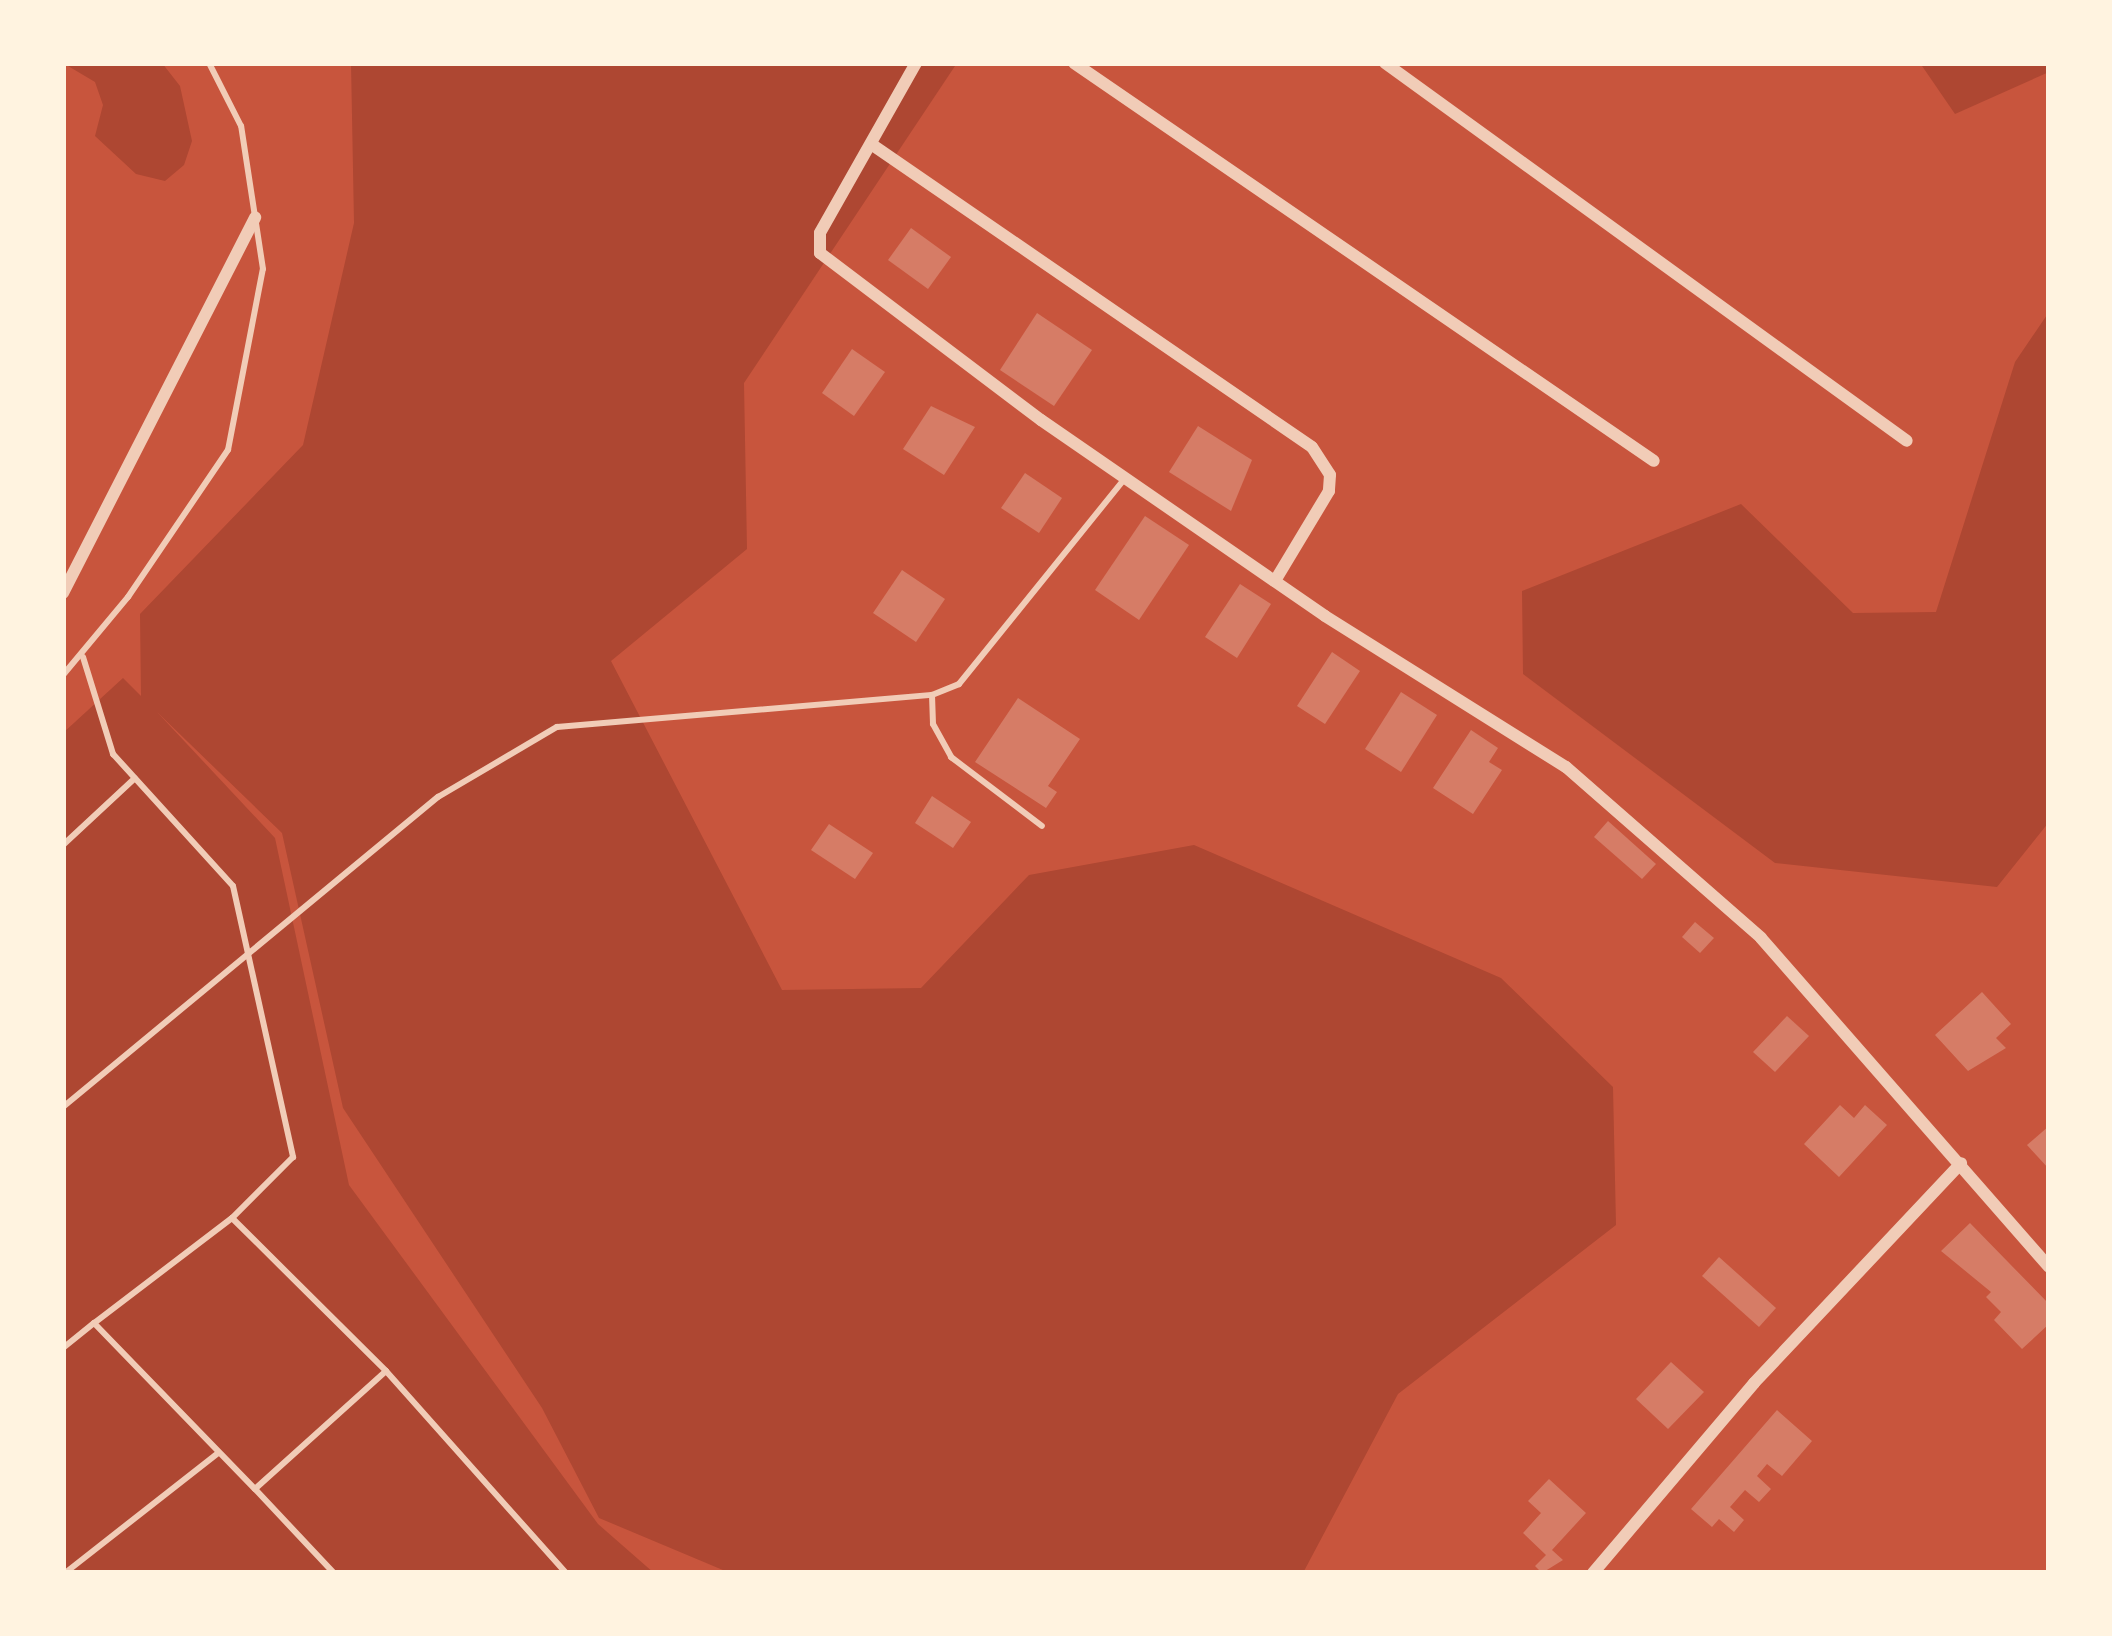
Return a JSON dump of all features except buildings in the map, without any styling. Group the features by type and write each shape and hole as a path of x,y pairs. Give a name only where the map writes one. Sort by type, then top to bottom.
{"street":[{"path":"916,63 874,146 820,233 820,253 1125,478 1275,581 1566,767 1668,851 1761,938 2049,1267"},
{"path":"1074,63 1654,461"},
{"path":"1384,63 1907,441"},
{"path":"874,146 1312,447 1330,475 1329,490 1275,581"},
{"path":"63,593 255,217"},
{"path":"1593,1573 1754,1383 1961,1163"}],"lane":[{"path":"63,675 83,657 228,450 263,269 241,126 208,63"},
{"path":"63,1107 438,797 557,727 932,695 981,664 1125,478"},
{"path":"63,1348 232,1218 293,1157 252,955 232,886 113,754 83,657"},
{"path":"932,695 933,724 951,757 1042,826"},
{"path":"63,845 135,777"},
{"path":"232,1218 386,1371 566,1573"},
{"path":"94,1323 334,1573"},
{"path":"255,1489 386,1371"},
{"path":"65,1573 220,1452"}],"shaded area":[{"path":"63,63 162,63 180,86 192,141 184,165 165,181 136,174 95,136 103,105 95,82"},
{"path":"351,63 957,63 744,383 747,549 611,661 782,990 921,988 1029,875 1194,845 1501,978 1613,1087 1616,1225 1398,1394 1303,1573 730,1573 599,1518 542,1408 343,1108 282,833 157,712 275,838 349,1185 598,1524 654,1573 63,1573 63,733 123,678 141,696 140,614 303,445 354,223"},
{"path":"1920,63 2049,63 2049,72 1955,114"},
{"path":"2049,312 2049,822 1997,887 1775,863 1523,674 1522,591 1741,504 1853,613 1936,612 2015,362"}]}
